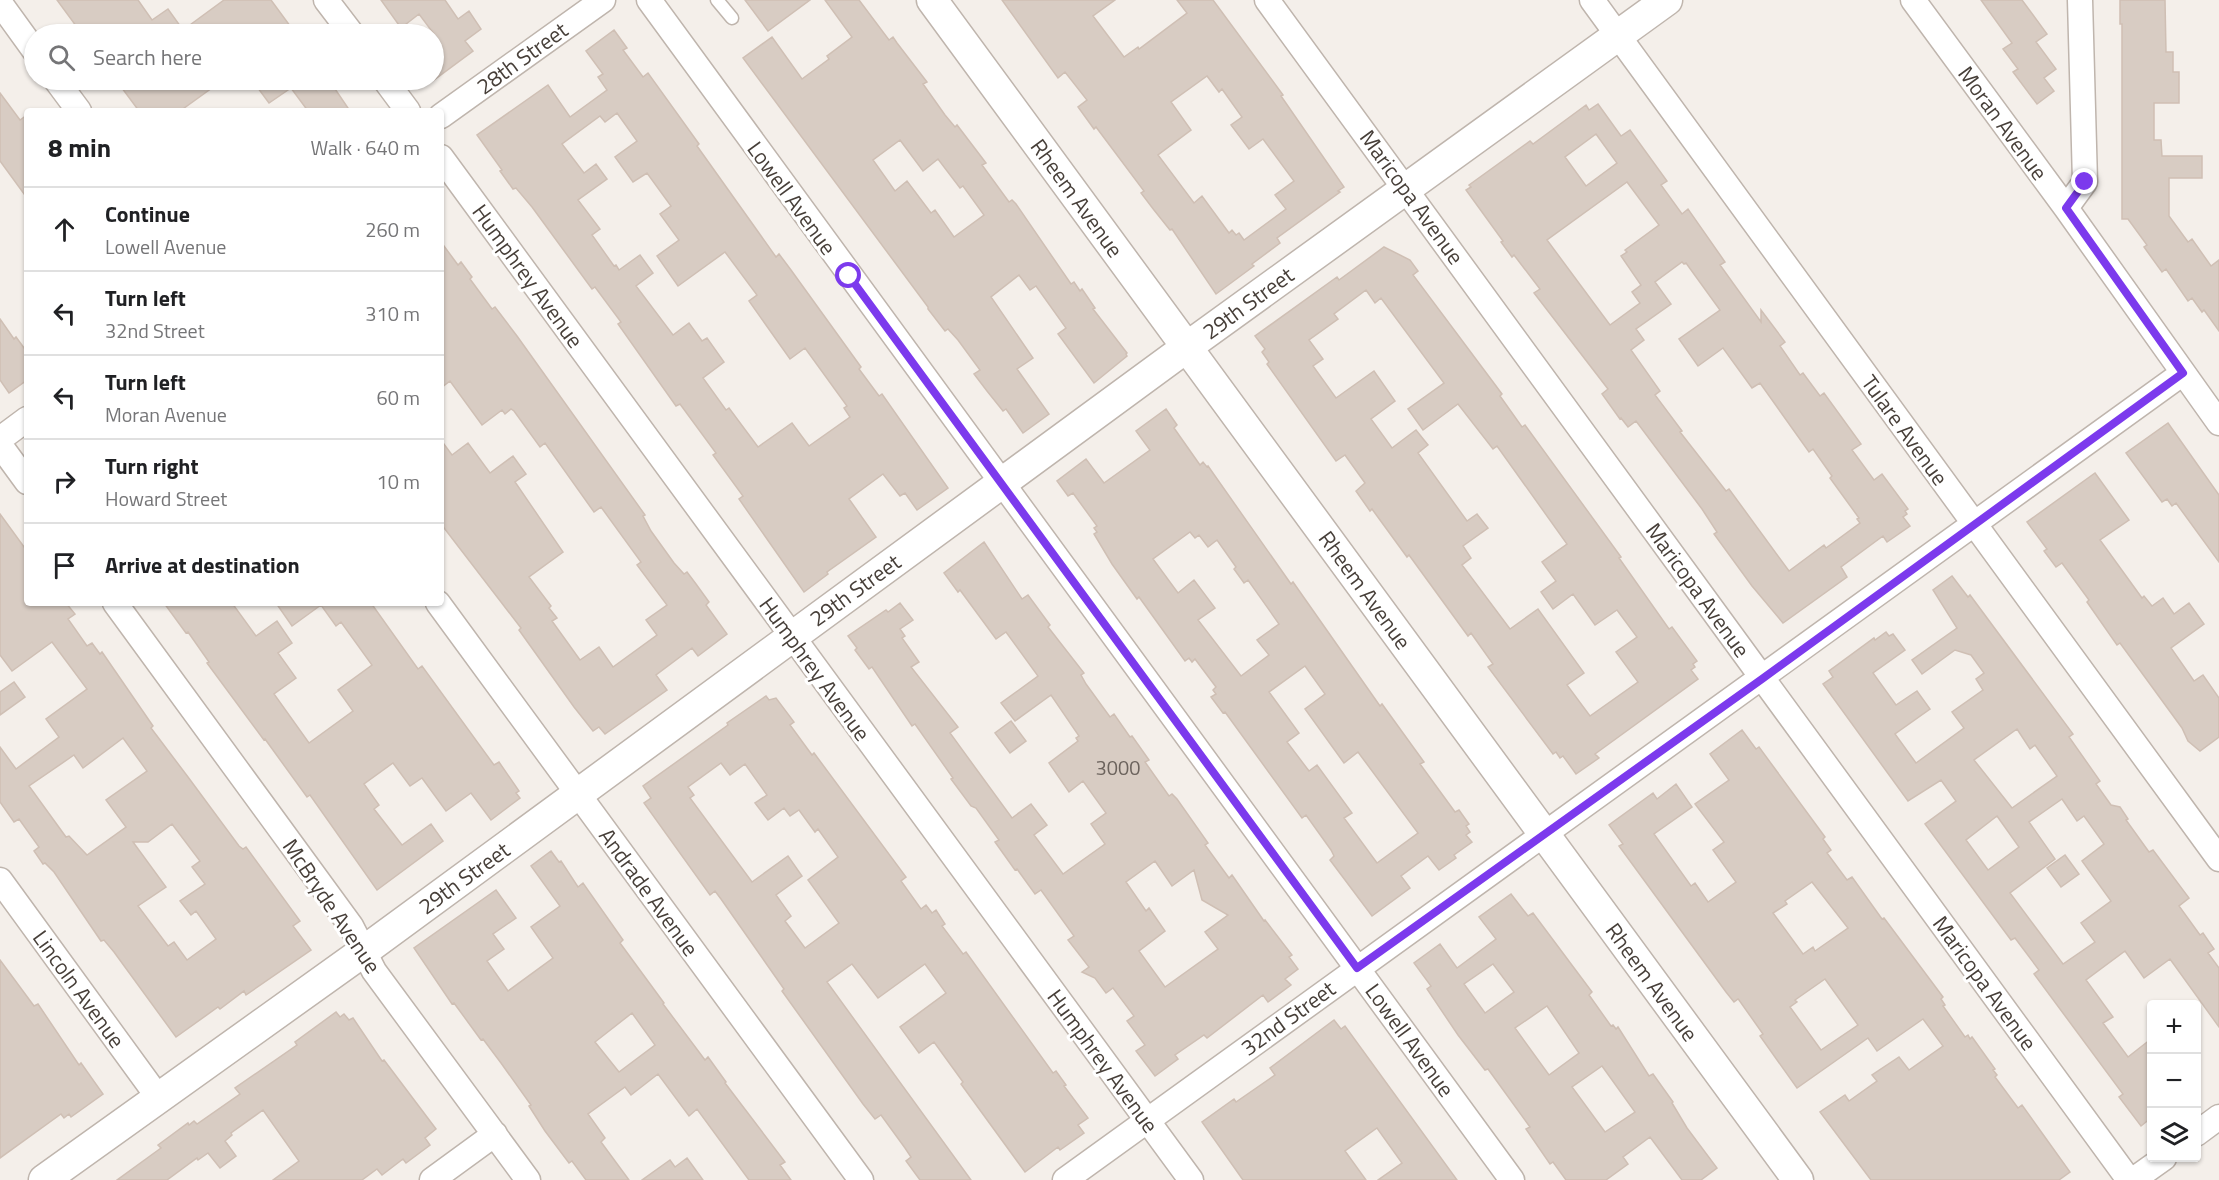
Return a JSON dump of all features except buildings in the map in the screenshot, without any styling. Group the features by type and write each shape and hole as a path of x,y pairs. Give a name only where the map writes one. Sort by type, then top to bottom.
{"street":[{"path":"326,0 344,24"},
{"name":"28th Street","path":"444,114 603,0"},
{"name":"Lowell Avenue","path":"649,0 1512,1180"},
{"name":"Rheem Avenue","path":"932,0 1798,1180"},
{"name":"Maricopa Avenue","path":"1267,0 2131,1180"},
{"name":"Tulare Avenue","path":"1592,0 2219,859"},
{"name":"29th Street","path":"44,1180 364,951 1187,347 1667,0"},
{"name":"Moran Avenue","path":"1913,0 2066,208 2219,423"},
{"path":"2066,208 2085,182 2080,0"},
{"path":"0,3 24,37"},
{"path":"63,90 77,108"},
{"path":"392,90 406,108"},
{"name":"Humphrey Avenue","path":"444,161 1191,1180"},
{"name":"32nd Street","path":"1065,1180 2183,373"},
{"path":"0,439 24,421"},
{"path":"0,445 24,478"},
{"name":"McBryde Avenue","path":"117,606 351,926 374,970 528,1180"},
{"name":"Andrade Avenue","path":"440,606 861,1180"},
{"name":"Lincoln Avenue","path":"0,880 158,1097"},
{"path":"2201,1131 2219,1118"},
{"path":"432,1180 495,1134"},
{"path":"2131,1180 2158,1162"}],"lane":[{"path":"717,0 732,18"}],"route":[{"path":"849,276 1357,968 1543,833 1762,679 2183,373 2066,208 2085,182"}]}
